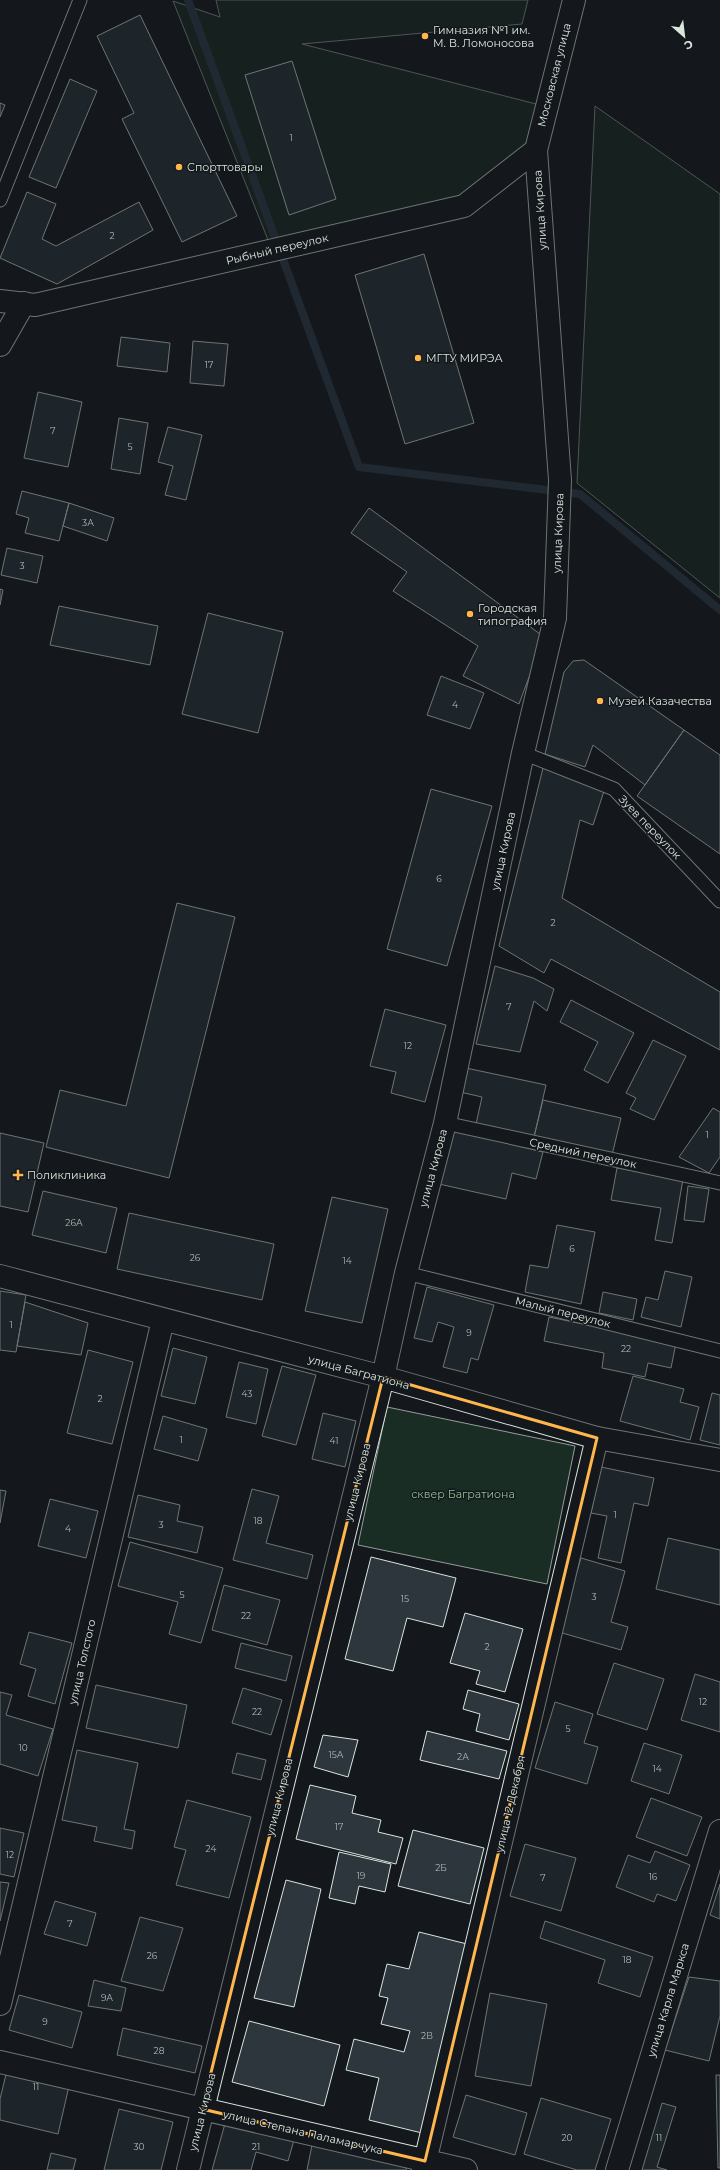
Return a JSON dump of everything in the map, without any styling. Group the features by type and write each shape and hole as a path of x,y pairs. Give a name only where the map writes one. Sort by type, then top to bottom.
{"street":[{"name":"Московская улица","path":"536,150 574,0"},
{"name":"Рыбный переулок","path":"0,301 35,305 464,206 536,150"},
{"name":"улица Кирова","path":"188,2170 383,1377 406,1273 445,1123 523,753 555,618 560,480 536,150"},
{"path":"0,345 24,303"},
{"name":"улица Багратиона","path":"0,1276 383,1377 597,1438 720,1460"},
{"name":"улица Толстого","path":"0,2004 163,1320"},
{"name":"улица 12 Декабря","path":"424,2165 597,1438"},
{"name":"улица Карла Маркса","path":"617,2170 720,1831"},
{"name":"улица Степана Паламарчука","path":"0,2062 202,2109 424,2165 466,2170"}],"lane":[{"path":"0,200 80,0"},
{"name":"Зуев переулок","path":"523,753 614,789 720,901"},
{"name":"Средний переулок","path":"445,1123 720,1183"},
{"name":"Малый переулок","path":"406,1273 720,1351"}],"highlighted area":[{"path":"383,1377 597,1438 425,2161 202,2109"}],"green space":[{"path":"216,0 528,0 522,24 302,44 540,105 528,148 464,201 272,250 173,1 220,17"},
{"path":"595,106 720,194 720,598 577,483"},
{"name":"сквер Багратиона","path":"387,1407 575,1446 547,1584 358,1545"}],"building":[{"name":"Спорттовары","path":"140,15 237,216 182,242 122,119 134,113 97,36"},
{"path":"292,61 336,199 289,215 245,75"},
{"path":"70,79 97,91 56,188 29,177"},
{"path":"0,103 5,105 0,117"},
{"path":"27,192 56,204 42,239 56,246 139,202 153,230 57,284 0,258"},
{"path":"424,254 474,423 405,444 355,275"},
{"path":"121,337 170,343 167,372 117,366"},
{"path":"193,341 228,344 224,386 190,383"},
{"path":"38,392 82,402 68,467 24,458"},
{"path":"119,418 148,423 140,474 111,469"},
{"path":"168,427 202,435 186,500 165,495 173,466 158,462"},
{"path":"22,491 69,503 59,541 25,533 29,518 16,514"},
{"path":"69,503 114,518 107,541 63,526"},
{"name":"Городская типография","path":"369,508 544,637 519,704 463,676 478,646 393,591 407,572 351,533"},
{"path":"7,548 43,556 37,583 1,575"},
{"path":"0,589 3,590 0,605"},
{"path":"59,606 158,626 150,665 50,645"},
{"path":"208,613 283,632 258,733 182,714"},
{"name":"Музей Казачества","path":"584,660 684,730 645,785 593,745 585,767 545,754 564,672 573,661"},
{"path":"441,676 484,693 470,729 427,715"},
{"path":"684,730 720,755 720,854 637,796"},
{"path":"543,768 604,791 593,825 580,820 562,898 720,992 720,1050 551,959 544,973 499,946"},
{"path":"431,789 492,806 447,966 387,949"},
{"path":"177,903 235,917 169,1178 46,1147 60,1090 126,1106"},
{"path":"495,966 533,978 554,989 547,1011 534,1001 520,1052 476,1044"},
{"path":"571,1000 634,1033 608,1083 584,1070 598,1042 560,1022"},
{"path":"385,1009 446,1025 425,1102 391,1093 396,1072 370,1066"},
{"path":"653,1040 686,1056 654,1120 630,1109 636,1098 626,1093"},
{"path":"466,1068 546,1085 534,1137 476,1124 482,1097 460,1092"},
{"path":"543,1100 621,1118 612,1155 534,1137"},
{"path":"713,1108 720,1112 720,1157 709,1173 679,1157"},
{"path":"452,1130 543,1152 536,1179 512,1173 506,1199 439,1184"},
{"name":"Поликлиника","path":"0,1133 44,1143 28,1212 0,1206"},
{"path":"617,1168 683,1179 672,1243 655,1240 661,1208 611,1200"},
{"path":"688,1186 709,1189 704,1222 684,1220"},
{"path":"43,1191 117,1208 106,1253 32,1235"},
{"path":"332,1197 388,1209 362,1323 305,1311"},
{"path":"129,1213 274,1244 262,1300 117,1269"},
{"path":"557,1225 595,1232 581,1304 525,1292 530,1265 548,1268"},
{"path":"665,1271 692,1277 681,1327 641,1317 646,1297 658,1300"},
{"path":"427,1287 494,1305 478,1360 471,1358 467,1373 443,1367 454,1327 438,1322 432,1342 414,1338"},
{"path":"0,1291 26,1295 16,1352 0,1350"},
{"path":"603,1292 637,1299 633,1320 599,1313"},
{"path":"25,1302 88,1323 81,1355 17,1346"},
{"path":"549,1317 676,1343 671,1368 648,1363 645,1377 602,1368 604,1353 544,1341"},
{"path":"173,1348 207,1357 195,1404 161,1396"},
{"path":"88,1350 133,1362 112,1444 67,1433"},
{"path":"239,1362 268,1369 256,1424 226,1417"},
{"path":"282,1366 316,1375 296,1445 262,1436"},
{"path":"633,1376 684,1389 680,1402 699,1407 690,1440 620,1421"},
{"path":"712,1393 720,1395 720,1445 700,1440"},
{"path":"323,1413 356,1421 345,1467 312,1459"},
{"path":"163,1416 207,1429 198,1461 154,1449"},
{"path":"601,1467 654,1478 648,1506 634,1503 621,1563 598,1558 607,1516 591,1513"},
{"path":"252,1489 279,1496 266,1543 313,1555 307,1579 233,1560"},
{"path":"0,1490 6,1491 0,1523"},
{"path":"138,1495 180,1505 177,1521 203,1527 197,1553 128,1537"},
{"path":"50,1499 98,1511 86,1558 38,1546"},
{"path":"668,1538 720,1550 720,1605 656,1589"},
{"path":"130,1542 223,1568 201,1643 169,1634 178,1602 118,1586"},
{"path":"371,1557 456,1578 443,1627 407,1618 393,1671 345,1659"},
{"path":"581,1558 625,1571 611,1622 628,1627 621,1650 559,1632"},
{"path":"224,1585 280,1600 267,1645 212,1630"},
{"path":"465,1613 523,1629 505,1692 476,1684 480,1671 450,1663"},
{"path":"29,1632 72,1643 55,1704 28,1696 36,1669 20,1664"},
{"path":"241,1643 292,1656 286,1681 235,1668"},
{"path":"614,1663 664,1679 647,1730 597,1714"},
{"path":"695,1674 720,1682 720,1732 681,1720"},
{"path":"96,1685 187,1705 178,1748 86,1728"},
{"path":"243,1688 282,1700 271,1735 232,1723"},
{"path":"468,1690 519,1704 509,1740 476,1731 480,1714 463,1709"},
{"path":"0,1692 12,1695 6,1715 53,1729 38,1776 0,1764"},
{"path":"555,1702 593,1714 584,1743 598,1747 587,1784 535,1768"},
{"path":"427,1731 507,1751 499,1779 420,1760"},
{"path":"323,1735 358,1740 348,1777 314,1767"},
{"path":"644,1743 682,1755 669,1794 631,1781"},
{"path":"77,1750 138,1763 124,1829 135,1831 132,1849 94,1841 97,1827 62,1820"},
{"path":"237,1753 266,1760 261,1780 232,1773"},
{"path":"310,1785 356,1796 352,1813 381,1820 378,1832 403,1838 396,1864 296,1839"},
{"path":"651,1798 702,1817 687,1856 636,1837"},
{"path":"187,1800 251,1817 229,1898 176,1885 186,1850 174,1847"},
{"path":"0,1828 24,1833 14,1877 0,1874"},
{"path":"413,1830 484,1848 470,1904 398,1886"},
{"path":"525,1844 576,1858 561,1911 510,1896"},
{"path":"655,1851 690,1865 676,1901 657,1894 654,1902 616,1887 628,1855 650,1863"},
{"path":"339,1852 391,1864 385,1892 359,1886 355,1904 329,1898"},
{"path":"286,1880 321,1889 294,2007 254,1998"},
{"path":"0,1882 9,1883 0,1921"},
{"path":"720,1884 720,1919 710,1915"},
{"path":"55,1901 96,1913 87,1946 44,1934"},
{"path":"140,1917 183,1928 163,1991 121,1981"},
{"path":"545,1921 653,1957 640,1997 598,1983 605,1960 540,1938"},
{"path":"419,1932 467,1944 426,2134 369,2120 379,2078 346,2070 354,2039 404,2052 410,2031 381,2024 388,1998 379,1996 387,1964 409,1969"},
{"path":"689,1977 720,1981 720,2016 709,2061 665,2050"},
{"path":"94,1980 126,1988 121,2011 88,2006"},
{"path":"490,1993 547,2004 531,2086 475,2076"},
{"path":"19,1995 82,2012 72,2048 9,2030"},
{"path":"249,2021 340,2045 324,2106 232,2082"},
{"path":"123,2028 202,2046 195,2073 117,2055"},
{"path":"10,2058 72,2073 58,2134 0,2120 0,2099"},
{"path":"716,2075 720,2075 720,2168 718,2168"},
{"path":"466,2095 527,2113 515,2155 453,2137"},
{"path":"541,2098 611,2119 595,2170 577,2170 524,2154"},
{"path":"662,2103 676,2107 657,2167 667,2170 642,2170"},
{"path":"119,2109 173,2122 161,2170 104,2170"},
{"path":"226,2120 294,2140 288,2161 256,2152 251,2170 212,2170"},
{"path":"313,2140 408,2162 406,2170 307,2170"},
{"path":"51,2153 76,2159 73,2170 47,2170"}],"waterway":[{"path":"188,0 359,467 580,494 720,610"}],"place":[{"name":"Гимназия №1 им. М. В. Ломоносова","path":"425,36"},
{"name":"Спорттовары","path":"179,167"},
{"name":"МГТУ МИРЭА","path":"418,358"},
{"name":"Городская типография","path":"470,614"},
{"name":"Музей Казачества","path":"600,701"},
{"name":"Поликлиника","path":"18,1175"}]}
